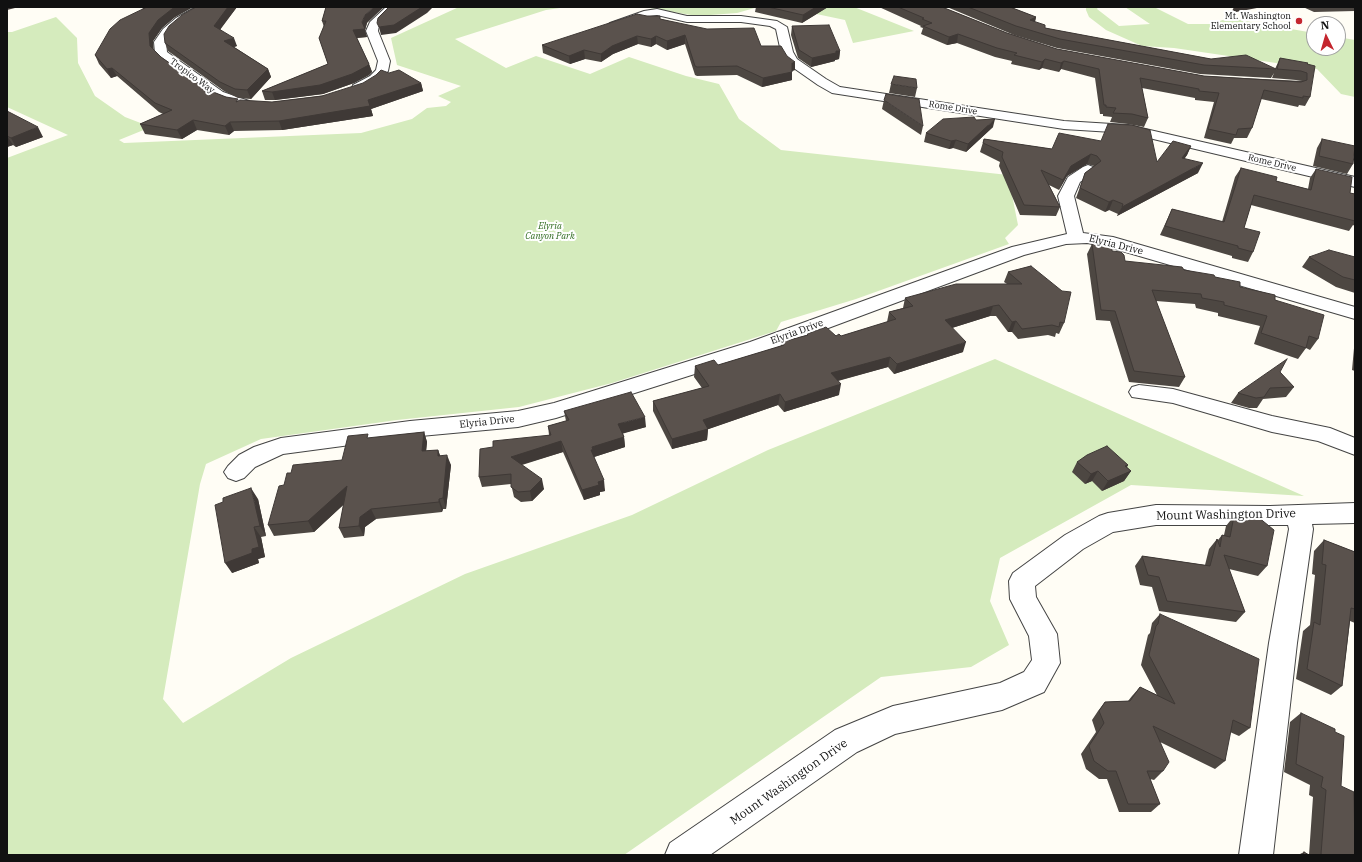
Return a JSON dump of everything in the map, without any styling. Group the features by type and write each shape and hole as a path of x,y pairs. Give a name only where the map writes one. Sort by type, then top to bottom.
{"street":[{"name":"Tropico Way","path":"204,7 180,20 167,31 160,42 162,53 170,61 218,95 236,102 254,105"},
{"path":"355,90 374,79 382,71 384,61 372,31 374,24 392,7"},
{"name":"Rome Drive","path":"605,28 648,13 657,12 687,19 741,19 773,24 780,27 787,52 792,61 822,82 837,90 1064,125 1128,129 1355,182"},
{"path":"1076,238 1066,196 1072,180 1088,170"},
{"name":"Elyria Drive","path":"236,472 247,461 262,453 281,446 410,429 518,419 556,410 757,347 1018,251 1044,243 1076,238 1107,241 1355,313"},
{"path":"1139,392 1173,396 1272,424 1322,434 1355,447"},
{"name":"Mount Washington Drive","path":"682,855 846,741 893,720 1002,696 1034,682 1046,663 1043,634 1023,599 1022,581 1074,542 1108,523 1156,515 1298,515 1355,513"},
{"path":"1256,855 1283,643 1301,529 1298,515"}],"green space":[{"name":"Elyria Canyon Park","path":"459,7 567,7 546,10 455,39 506,68 536,56 590,74 629,57 686,76 719,84 739,119 781,150 1008,175 1018,225 1005,238 1009,244 856,299 781,322 776,331 612,383 519,407 397,420 261,439 206,464 200,484 163,699 183,723 291,658 465,574 632,515 768,450 995,359 1304,496 1131,485 1000,558 990,601 1009,645 971,667 881,677 624,855 7,855 7,158 68,135 7,107 7,32 12,32 56,17 77,38 78,63 95,96 125,117 151,127 119,140 124,143 361,133 412,119 427,108 446,106 451,102 438,96 461,86 397,65 391,38"},
{"path":"643,7 758,7 737,13 697,16"},
{"path":"783,7 854,7 914,31 853,43 845,20"},
{"path":"1086,7 1098,7 1097,9 1119,26 1150,24 1125,7 1154,7 1188,24 1212,24 1228,18 1306,32 1306,56 1346,56 1346,38 1355,40 1355,97 1341,94 1317,69 1174,48 1142,46 1106,30 1089,17"}],"building":[{"path":"147,7 175,7 158,20 149,33 150,46 161,57 208,90 226,97 238,99 236,102 240,100 272,102 322,96 363,83 381,70 389,73 399,70 421,83 368,100 370,106 279,121 230,122 225,126 193,120 177,130 140,124 172,110 155,103 112,68 107,69 95,55 110,29 120,20"},
{"path":"196,7 228,7 214,26 234,38 224,41 268,69 247,90 235,89 220,82 165,43 164,34 169,26 182,15"},
{"path":"326,7 374,7 365,15 362,22 365,29 353,30 369,64 352,74 320,85 272,92 262,91 328,64 319,38 326,21 322,21"},
{"path":"389,7 422,7 394,25 379,27 377,23 378,18"},
{"path":"768,7 816,7 803,15"},
{"path":"898,7 942,7 1007,33 1057,49 1204,76 1301,82 1307,80 1307,73 1277,69 1280,58 1308,63 1307,64 1315,66 1310,97 1303,96 1303,98 1264,90 1252,128 1238,129 1236,135 1208,129 1219,93 1199,91 1199,89 1140,78 1148,118 1132,114 1113,113 1116,108 1106,107 1106,105 1104,105 1099,69 1064,61 1061,63 1045,59 1042,62 1014,55 1017,53 997,48 958,34 949,37 923,26 932,23 922,19 924,18"},
{"path":"968,7 1010,7 1036,17 1030,20 1045,25 1045,28 1211,59 1246,55 1276,69 1204,65 1060,39 1016,26"},
{"path":"637,14 660,16 660,19 707,29 754,28 761,46 781,46 787,56 795,62 792,63 792,72 763,78 737,66 697,67 695,66 685,35 667,41 656,36 651,39 637,36 612,46 601,54 584,50 569,56 542,45"},
{"path":"829,25 840,51 812,58 799,50 792,26"},
{"path":"894,76 916,79 917,88 891,84"},
{"path":"886,94 919,99 923,126 884,100"},
{"path":"7,111 38,127 11,138 7,136"},
{"path":"974,117 976,120 995,119 968,144 956,140 951,141 926,133 943,119"},
{"path":"1108,124 1132,125 1150,130 1157,162 1173,141 1191,146 1182,158 1203,163 1122,207 1123,204 1113,200 1109,202 1080,188 1085,173 1101,161 1097,156 1091,154 1071,166 1063,180 1041,170 1060,207 1024,205 1002,157 1003,152 983,143 984,139 1052,149 1059,133 1101,141"},
{"path":"1322,139 1355,146 1353,164 1319,156"},
{"path":"1241,168 1277,177 1276,181 1311,190 1316,169 1352,177 1350,193 1355,194 1355,221 1254,195 1244,228 1260,232 1253,252 1238,248 1238,246 1165,226 1172,209 1224,222"},
{"path":"1092,244 1112,247 1112,251 1121,252 1124,255 1125,261 1182,267 1184,270 1214,275 1215,277 1240,282 1240,287 1275,295 1275,300 1324,315 1318,339 1309,336 1306,348 1261,333 1267,316 1224,305 1224,302 1202,298 1201,294 1152,290 1185,377 1134,371 1115,311 1101,310"},
{"path":"1329,250 1355,257 1355,280 1343,277 1309,257"},
{"path":"1031,266 1062,291 1071,292 1064,323 1060,322 1059,327 1052,325 1022,329 1016,321 1012,322 999,305 993,306 945,320 966,342 897,364 890,357 831,373 841,384 785,402 780,394 703,420 708,429 672,439 653,401 709,386 695,366 714,360 718,365 784,345 782,342 808,335 807,334 826,327 836,336 839,334 841,336 896,319 889,312 913,306 905,298 956,284 1022,284 1008,272"},
{"path":"1287,359 1280,372 1294,387 1270,388 1264,397 1256,398 1238,393"},
{"path":"631,392 645,417 618,424 624,437 592,447 593,450 591,450 604,480 598,482 599,485 582,490 561,441 511,457 542,479 530,491 518,492 511,487 511,474 479,477 480,449 493,447 493,441 551,435 548,426 569,420 564,411"},
{"path":"424,432 422,451 438,450 438,456 447,455 443,498 439,499 439,502 371,509 360,517 359,526 339,528 347,486 308,521 268,525 279,486 284,485 287,473 291,473 293,465 342,460 348,436 368,434 367,438"},
{"path":"1107,446 1128,465 1125,466 1131,471 1108,481 1098,471 1091,474 1077,462 1087,455"},
{"path":"251,488 260,526 254,527 259,547 252,549 252,553 225,563 215,505 223,502 223,498"},
{"path":"1234,516 1258,517 1274,530 1267,566 1224,555 1245,612 1167,601 1159,577 1148,575 1142,556 1210,566 1217,539 1220,547 1222,535 1230,537"},
{"path":"1324,540 1355,552 1355,609 1351,608 1342,686 1307,669 1314,622 1320,625 1326,565 1322,564"},
{"path":"1160,614 1259,659 1250,728 1233,720 1225,761 1153,726 1169,762 1163,771 1147,771 1160,804 1128,804 1116,771 1108,771 1094,761 1089,746 1104,723 1099,711 1105,702 1130,701 1140,687 1175,704 1149,655"},
{"path":"1301,713 1335,729 1335,732 1344,736 1341,786 1354,792 1355,855 1321,854 1326,790 1321,787 1323,777 1296,764"}],"place":[{"name":"Mt. Washington Elementary School","path":"1299,21"}]}
